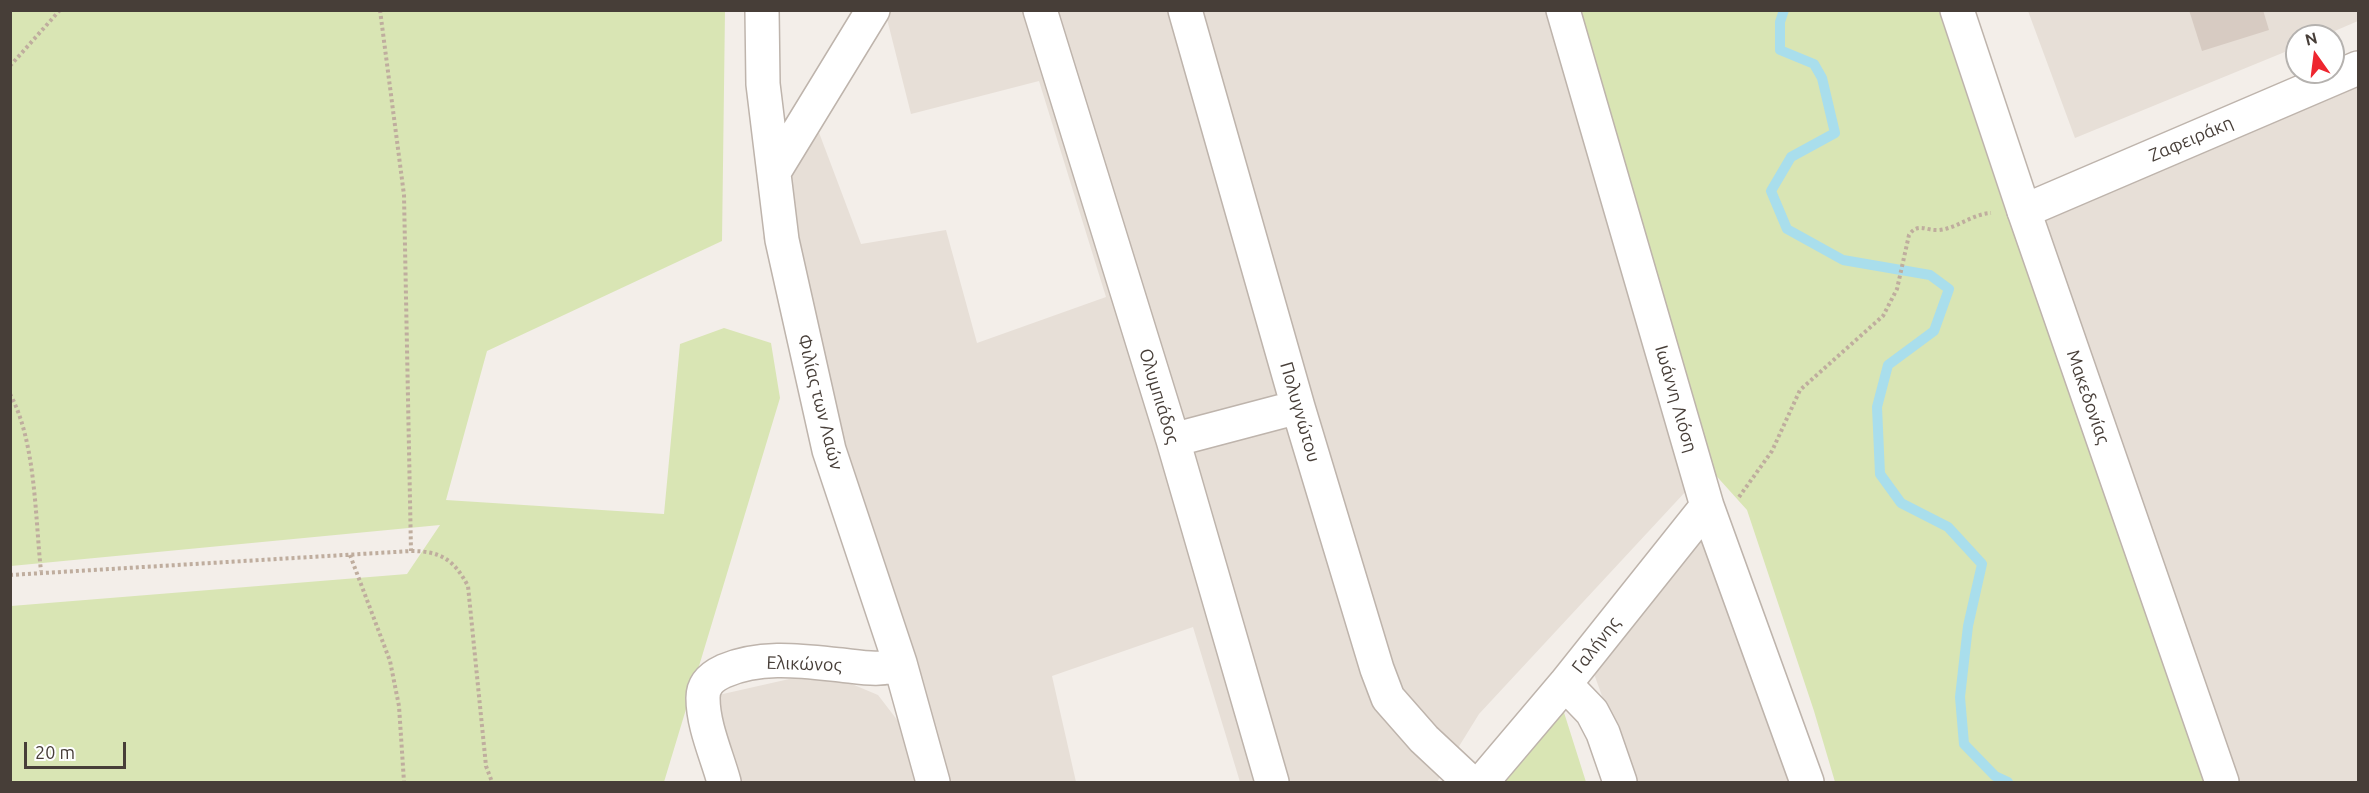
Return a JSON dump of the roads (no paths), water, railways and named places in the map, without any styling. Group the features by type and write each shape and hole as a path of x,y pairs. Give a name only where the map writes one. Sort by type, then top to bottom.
{"street":[{"name":"Φιλίας των Λαών","path":"762,10 763,84 782,240 829,450 900,663 933,783"},
{"path":"774,172 873,10"},
{"name":"Ολυμπιάδος","path":"1040,10 1173,440 1272,783"},
{"name":"Πολυγνώτου","path":"1185,10 1298,407 1377,669 1388,698 1424,739 1470,783"},
{"name":"Ιωάννη Λιόση","path":"1563,10 1707,506 1807,783"},
{"name":"Μακεδονίας","path":"1958,10 2024,211 2223,783"},
{"name":"Ζαφειράκη","path":"2024,211 2358,68"},
{"path":"1173,440 1298,407"},
{"name":"Γαλήνης","path":"1482,783 1565,684 1707,506"},
{"name":"Ελικώνος","path":"724,783 705,716 703,697 705,685 717,674 764,661 791,660 873,668 894,666 900,663"},
{"path":"1565,684 1592,712 1603,733 1620,783"}],"waterway":[{"path":"1784,10 1780,22 1780,50 1814,64 1822,78 1835,133 1791,157 1771,191 1787,229 1843,260 1930,275 1949,289 1934,331 1888,365 1877,407 1880,474 1901,503 1948,527 1982,564 1968,626 1960,697 1964,744 1995,776 2008,782"}]}
